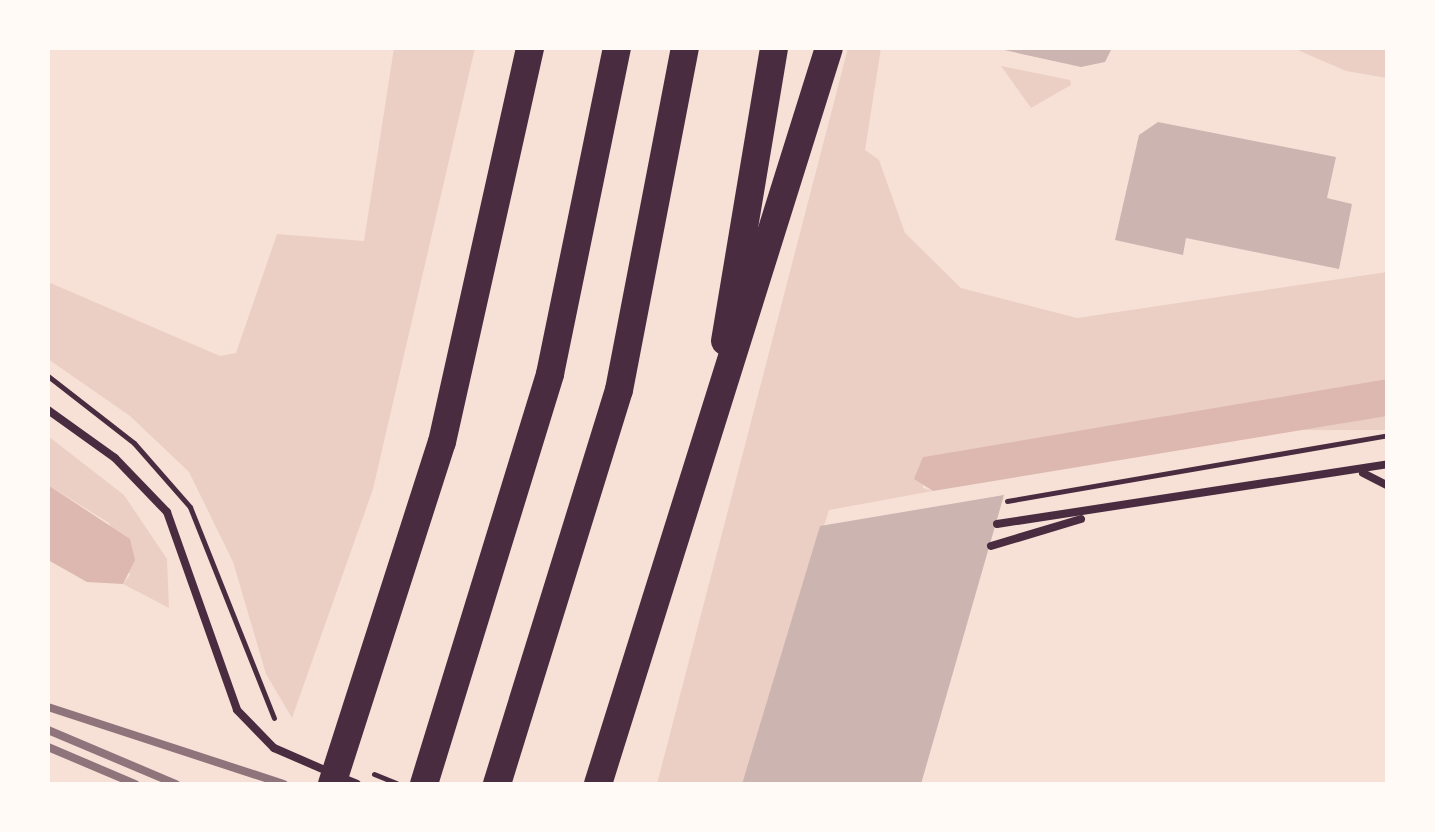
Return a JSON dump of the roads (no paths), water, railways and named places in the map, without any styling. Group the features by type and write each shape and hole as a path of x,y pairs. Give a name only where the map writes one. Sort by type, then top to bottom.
{"highway":[{"path":"332,784 442,442 530,48"},
{"path":"424,784 442,736 550,374 617,48"},
{"path":"497,784 620,390 684,48"},
{"path":"706,456 774,48"},
{"path":"599,782 706,456 829,48"}],"lane":[{"path":"48,410 115,458 167,512 237,710 274,748 357,784"},
{"path":"997,524 1085,517 1363,473 1388,464"},
{"path":"1363,473 1388,486"},
{"path":"990,546 1085,517"}],"railway":[{"path":"48,707 284,784"},
{"path":"48,730 176,784"},
{"path":"48,747 135,784"}]}
